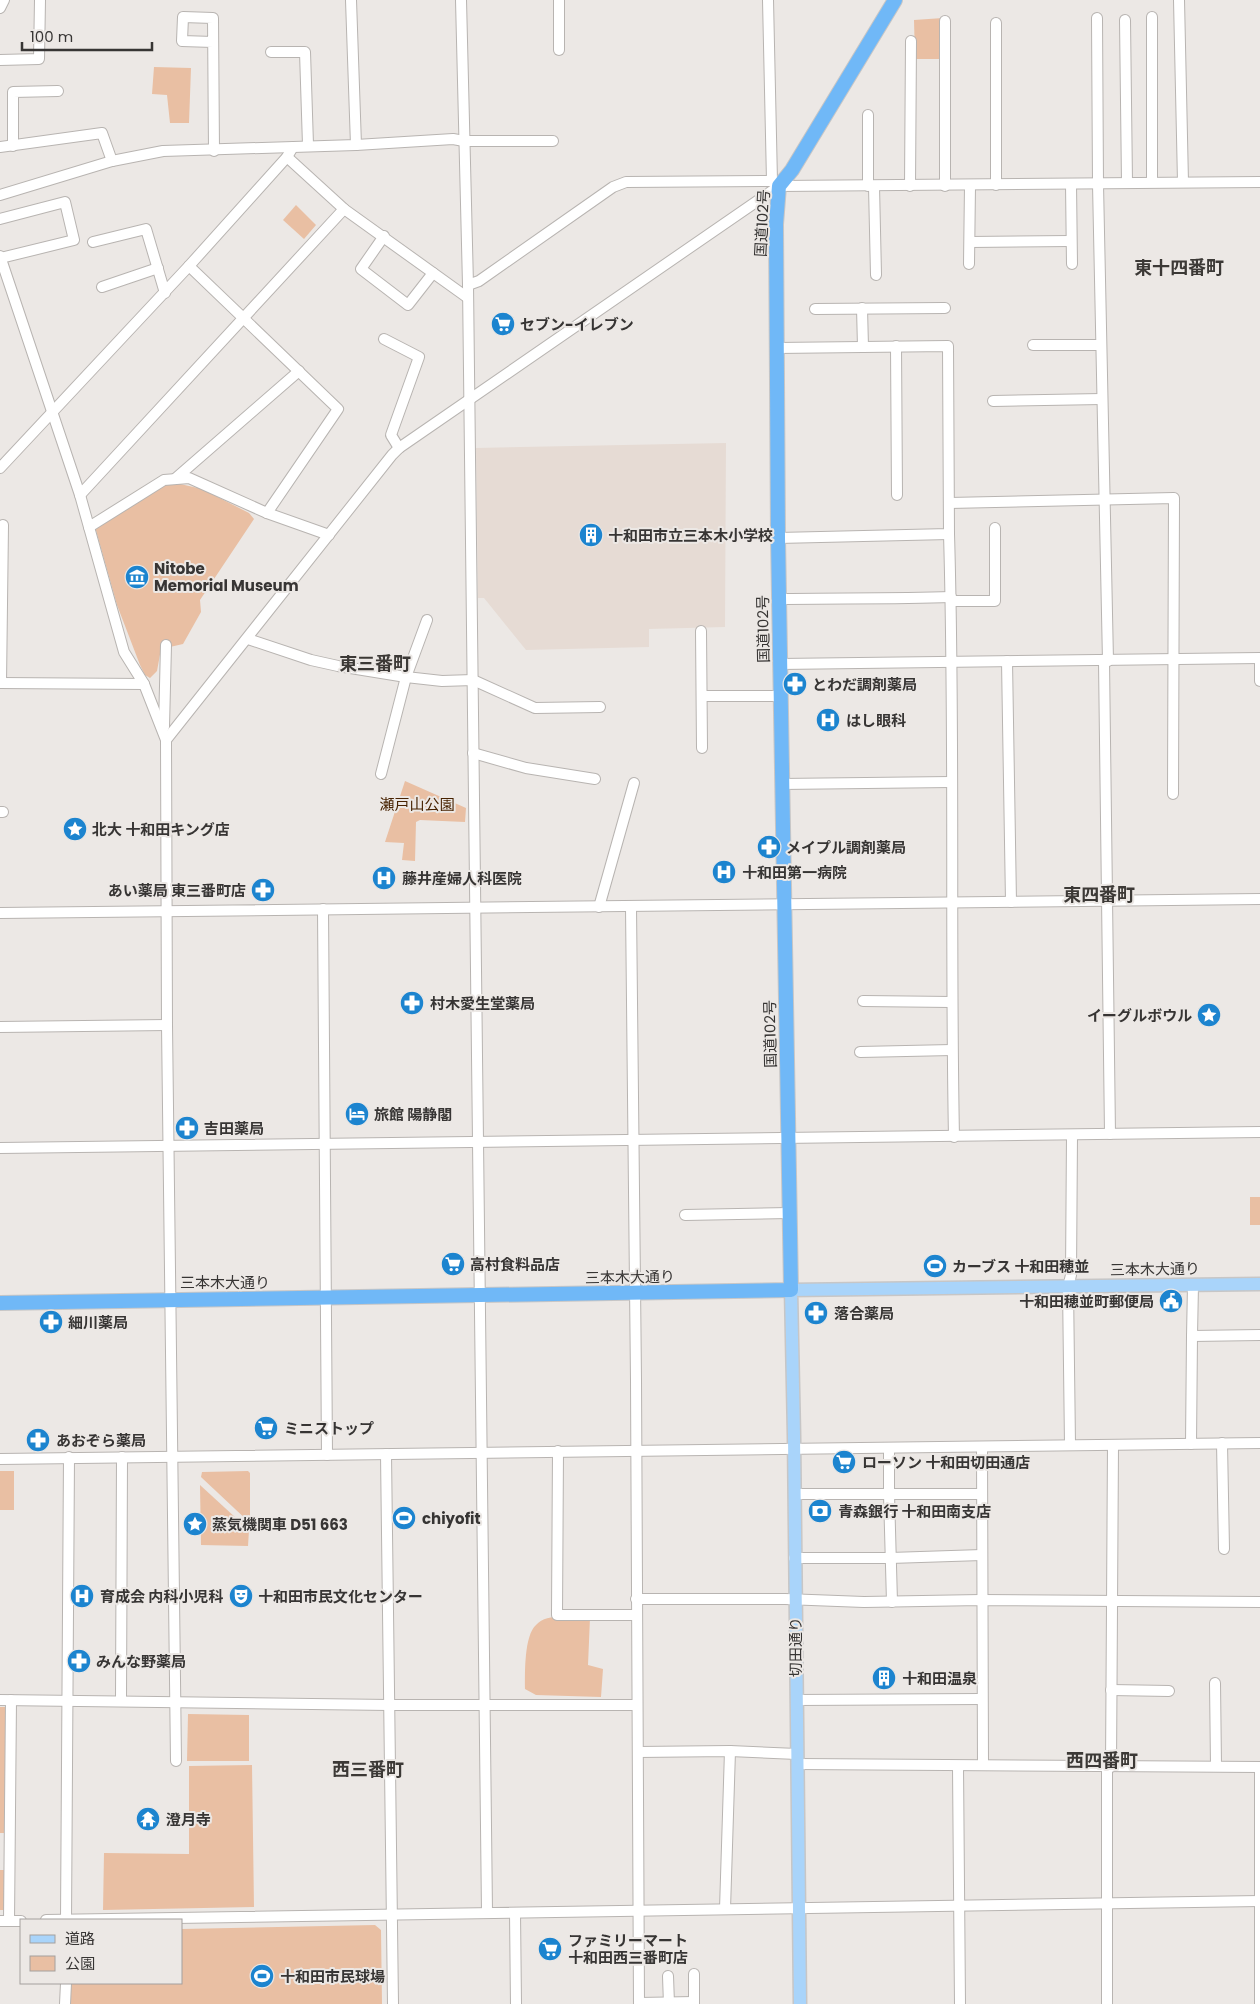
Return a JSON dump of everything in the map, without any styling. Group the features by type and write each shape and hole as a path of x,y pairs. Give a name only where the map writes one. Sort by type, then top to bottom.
{"highway":[{"name":"国道102号","path":"791,1290 781,784 775,183 792,170 894,0"},
{"name":"三本木大通り","path":"0,1303 791,1290"}],"main road":[{"name":"三本木大通り","path":"791,1290 1260,1284"},
{"name":"切田通り","path":"791,1290 800,2004"}],"street":[{"path":"0,8 4,0"},
{"path":"0,60 38,58 40,0"},
{"path":"351,0 356,145"},
{"path":"461,0 470,400 480,1453 487,1912"},
{"path":"559,0 559,50"},
{"path":"768,0 775,183"},
{"path":"1179,0 1183,182"},
{"path":"1152,17 1152,182"},
{"path":"1097,18 1106,661 1110,1134"},
{"path":"1125,20 1127,183"},
{"path":"945,21 945,186"},
{"path":"996,23 996,185"},
{"path":"910,186 911,41"},
{"path":"213,42 214,151"},
{"path":"271,52 305,52 308,146"},
{"path":"13,146 13,92 58,91"},
{"path":"868,115 876,275"},
{"path":"0,147 102,133 112,161"},
{"path":"0,195 112,161 163,151 214,151 453,139 464,141 553,141"},
{"path":"0,468 189,266 287,157 293,147"},
{"path":"287,157 344,208 468,298"},
{"path":"468,285 487,275 613,187 626,182 871,186 1260,182"},
{"path":"165,737 248,638 399,448 470,400 775,183"},
{"path":"1071,184 1072,264"},
{"path":"970,186 970,264"},
{"path":"0,219 65,202 74,240 0,257 80,495 124,652 144,684 165,737"},
{"path":"80,495 344,208"},
{"path":"92,242 146,229 164,293"},
{"path":"384,236 361,269 408,305 433,273"},
{"path":"970,242 1071,241"},
{"path":"189,266 338,409 267,513"},
{"path":"102,287 158,268"},
{"path":"862,308 863,347"},
{"path":"815,309 946,308"},
{"path":"384,339 419,358 391,434 399,448"},
{"path":"1033,345 1101,345"},
{"path":"896,346 897,495"},
{"path":"777,348 948,346 951,599 951,1002 954,1137"},
{"path":"176,478 299,371"},
{"path":"993,402 1102,399"},
{"path":"89,527 164,480 189,478 267,513 329,535"},
{"path":"949,503 1174,498 1173,794"},
{"path":"3,525 1,683 144,684"},
{"path":"779,599 862,597 995,601 995,528"},
{"path":"778,538 949,534"},
{"path":"381,774 406,677 428,620"},
{"path":"701,632 702,748"},
{"path":"248,638 311,660 406,677 442,681 473,680 535,708 600,707"},
{"path":"166,645 167,1025 176,1761"},
{"path":"780,664 1260,658 1260,681"},
{"path":"1007,661 1011,902"},
{"path":"702,696 780,696"},
{"path":"473,753 526,768 595,778"},
{"path":"781,784 951,782"},
{"path":"599,907 634,783"},
{"path":"0,914 1260,899"},
{"path":"631,907 637,1449 638,2004 694,2003 694,1974"},
{"path":"323,909 327,1455"},
{"path":"864,1001 951,1002"},
{"path":"0,1026 167,1025"},
{"path":"860,1052 952,1050"},
{"path":"0,1148 1260,1132"},
{"path":"1070,1445 1068,1287 1071,1275 1072,1135"},
{"path":"685,1214 789,1213"},
{"path":"1191,1444 1194,1285"},
{"path":"1192,1336 1260,1335"},
{"path":"0,1459 480,1453 637,1449 982,1448 1260,1443"},
{"path":"1222,1444 1224,1550"},
{"path":"1107,2004 1113,1445"},
{"path":"889,1448 892,1602"},
{"path":"982,1448 983,1765"},
{"path":"558,1451 557,1615 636,1615"},
{"path":"386,1454 393,2004"},
{"path":"66,1919 69,1457"},
{"path":"121,1701 122,1457"},
{"path":"794,1494 982,1494"},
{"path":"794,1558 890,1558 982,1555"},
{"path":"636,1598 892,1602 981,1600 1260,1602"},
{"path":"1215,1684 1216,1766"},
{"path":"1111,1690 1169,1691"},
{"path":"796,1700 982,1699"},
{"path":"20,1921 4,1921 5,1700 637,1705"},
{"path":"638,1752 730,1751 797,1759 958,1766 1260,1767 1260,2004"},
{"path":"725,1909 730,1751"},
{"path":"958,1766 960,2004"},
{"path":"131,1919 515,1913 639,1909 1260,1901"},
{"path":"515,1913 516,2004"},
{"path":"668,1976 669,2003"},
{"path":"66,1984 66,2004"}],"shaded area":[{"name":"十和田市立三本木小学校","path":"726,443 725,627 649,629 649,647 526,650 484,598 478,598 476,448"}],"green space":[{"path":"943,18 942,59 915,59 914,20"},
{"path":"154,67 191,68 189,123 170,123 167,95 152,94"},
{"path":"296,205 316,225 304,239 283,220"},
{"path":"176,483 202,489 249,513 254,519 200,600 201,612 183,644 161,649 157,671 150,678 145,675 140,665 117,605 95,527 117,504 142,487"},
{"name":"瀬戸山公園","path":"405,781 466,808 465,822 420,820 416,822 415,861 402,860 404,843 385,842"},
{"path":"1250,1197 1260,1197 1260,1225 1250,1225"},
{"path":"0,1471 14,1471 14,1510 0,1510"},
{"path":"248,1471 250,1473 250,1523 201,1477 202,1472"},
{"path":"200,1485 249,1530 248,1546 201,1545"},
{"path":"561,1616 590,1618 588,1665 603,1669 601,1697 536,1695 525,1689 527,1646 532,1630 541,1621"},
{"path":"0,1707 8,1707 5,1833 0,1833"},
{"path":"188,1714 249,1715 249,1761 187,1761"},
{"path":"252,1765 254,1907 103,1910 104,1853 189,1854 189,1766"},
{"path":"0,1870 5,1870 4,1910 0,1910"},
{"path":"375,1925 381,1930 382,2004 71,2004 71,1984 182,1984 182,1929"}],"place":[{"name":"セブン-イレブン","path":"503,324"},
{"name":"十和田市立三本木小学校","path":"591,535"},
{"name":"Nitobe Memorial Museum","path":"137,577"},
{"name":"とわだ調剤薬局","path":"795,684"},
{"name":"はし眼科","path":"828,720"},
{"name":"北大 十和田キング店","path":"75,829"},
{"name":"メイプル調剤薬局","path":"769,847"},
{"name":"十和田第一病院","path":"724,872"},
{"name":"藤井産婦人科医院","path":"384,878"},
{"name":"あい薬局 東三番町店","path":"263,890"},
{"name":"村木愛生堂薬局","path":"412,1003"},
{"name":"イーグルボウル","path":"1209,1015"},
{"name":"旅館 陽静閣","path":"357,1114"},
{"name":"吉田薬局","path":"187,1128"},
{"name":"高村食料品店","path":"453,1264"},
{"name":"カーブス 十和田穂並","path":"935,1266"},
{"name":"十和田穂並町郵便局","path":"1171,1301"},
{"name":"落合薬局","path":"816,1313"},
{"name":"細川薬局","path":"51,1322"},
{"name":"ミニストップ","path":"266,1428"},
{"name":"あおぞら薬局","path":"38,1440"},
{"name":"ローソン 十和田切田通店","path":"844,1462"},
{"name":"青森銀行 十和田南支店","path":"820,1511"},
{"name":"chiyofit","path":"404,1518"},
{"name":"蒸気機関車 D51 663","path":"195,1524"},
{"name":"育成会 内科小児科","path":"82,1596"},
{"name":"十和田市民文化センター","path":"241,1596"},
{"name":"みんな野薬局","path":"79,1661"},
{"name":"十和田温泉","path":"884,1678"},
{"name":"澄月寺","path":"148,1819"},
{"name":"ファミリーマート 十和田西三番町店","path":"550,1949"},
{"name":"十和田市民球場","path":"262,1976"}],"district":[{"name":"東十四番町","path":"1179,267"},
{"name":"東三番町","path":"375,663"},
{"name":"東四番町","path":"1099,894"},
{"name":"西四番町","path":"1102,1760"},
{"name":"西三番町","path":"368,1769"}]}
